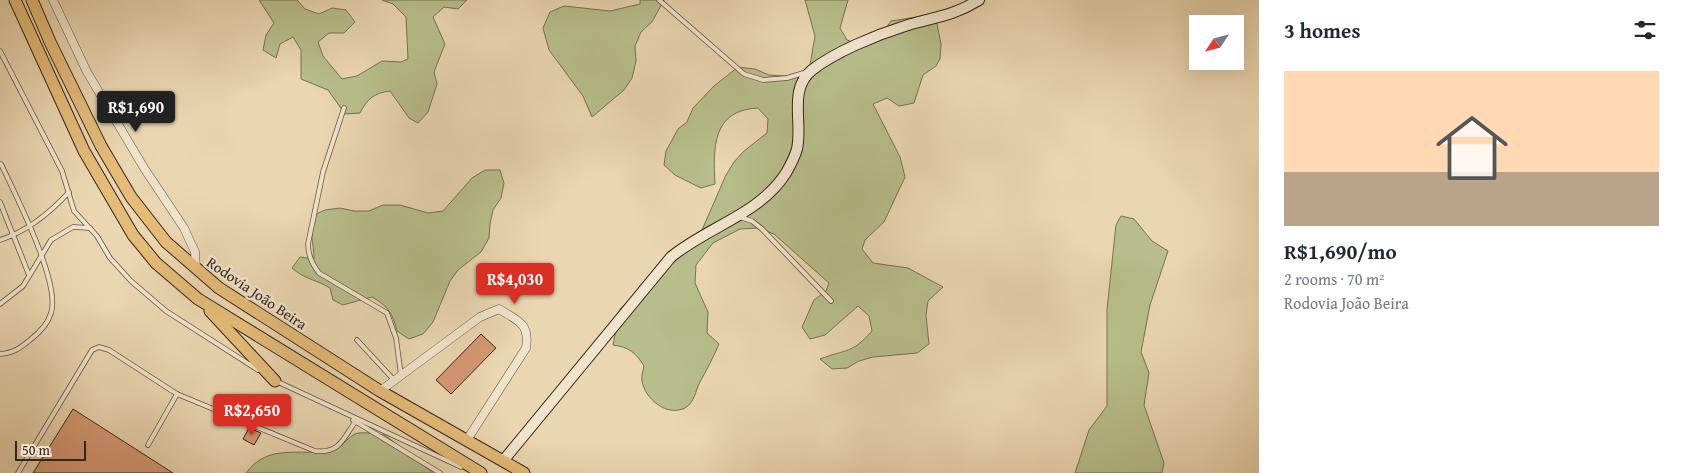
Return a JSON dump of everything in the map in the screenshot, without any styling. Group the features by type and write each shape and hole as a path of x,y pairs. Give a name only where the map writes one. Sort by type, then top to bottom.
{"main road":[{"path":"15,0 84,151 133,235 156,263 198,299 275,381"},
{"name":"Rodovia João Beira","path":"32,0 51,44 101,146 131,197 166,242 219,288 380,391 524,473"},
{"path":"198,299 480,473"}],"street":[{"path":"53,0 87,72 144,168 184,228 195,252 196,270"},
{"path":"504,461 671,257 707,231 757,205 770,194 786,172 797,149 800,84 811,71 829,59 876,37 905,26 943,18 979,0"},
{"path":"380,391 480,317 499,309 522,323 528,335 526,348 467,440"}],"lane":[{"path":"659,0 744,74 763,80 787,78 811,71"},
{"path":"0,51 62,171 74,211 90,228 110,258 131,281 166,311 275,381 475,473"},
{"path":"344,108 323,172 308,244 308,254 313,265 320,273 387,313 396,338 398,378"},
{"path":"0,163 30,227 40,255 51,292 52,312 40,332 13,353 0,354"},
{"path":"0,240 30,227 49,212 69,192"},
{"path":"0,202 29,275"},
{"path":"736,216 752,222 762,229 831,301"},
{"path":"0,304 22,286 51,240 73,227 90,228"},
{"path":"357,340 398,378"},
{"path":"18,473 92,350 99,346 109,350 176,394 315,451 327,452 334,449 355,422"},
{"path":"148,444 176,394"},
{"path":"334,409 440,473"}],"green space":[{"path":"259,0 297,0 305,9 319,14 332,8 346,10 355,22 344,33 329,33 318,42 323,56 342,79 357,76 382,61 401,62 408,59 406,17 393,4 382,0 467,0 458,9 444,7 433,17 445,44 434,72 437,84 428,112 418,123 409,118 390,91 380,93 372,98 365,104 360,113 345,114 328,90 301,79 301,50 293,37 280,44 276,58 263,50 266,35 274,23"},
{"path":"640,0 664,0 652,22 641,32 635,46 636,61 632,78 624,90 592,117 583,96 549,50 543,28 550,12 564,6 610,11 640,4"},
{"path":"805,0 848,0 840,28 847,40 862,45 886,28 891,21 935,14 941,44 940,59 936,66 923,75 914,103 899,106 887,98 873,104 900,157 905,177 884,222 865,240 862,249 873,263 908,268 943,287 928,301 926,315 929,344 917,353 873,357 859,361 847,368 832,369 820,359 848,350 859,344 872,331 869,316 858,306 825,335 810,339 802,327 814,300 826,291 829,283 774,234 758,228 740,229 713,243 696,265 695,283 708,312 707,333 719,344 691,403 685,408 678,410 664,408 647,394 642,381 644,366 638,358 632,351 613,345 620,309 702,230 726,175 744,151 767,133 768,119 758,108 743,110 724,123 718,133 714,157 715,184 701,188 675,175 664,165 666,151 678,129 687,122 693,108 714,86 738,67 755,69 769,75 784,76 799,75 810,65 815,36"},
{"path":"485,170 500,170 504,183 501,198 493,210 489,238 481,252 458,270 450,281 433,322 423,334 409,339 397,331 389,311 372,297 343,305 333,300 330,288 301,275 292,268 300,257 314,259 311,227 312,216 325,210 340,208 354,211 369,211 383,205 400,205 428,213 443,211 472,178"},
{"path":"1121,216 1134,219 1152,241 1168,251 1150,305 1141,352 1149,373 1144,405 1164,463 1162,473 1075,473 1089,430 1107,406 1107,309 1116,225"},
{"path":"355,434 385,435 433,473 246,473 255,463 265,457 275,454 332,450"}],"building":[{"path":"481,334 496,348 451,394 436,380"},
{"path":"73,409 173,473 33,473"},
{"path":"249,428 261,433 254,445 243,439"}]}
